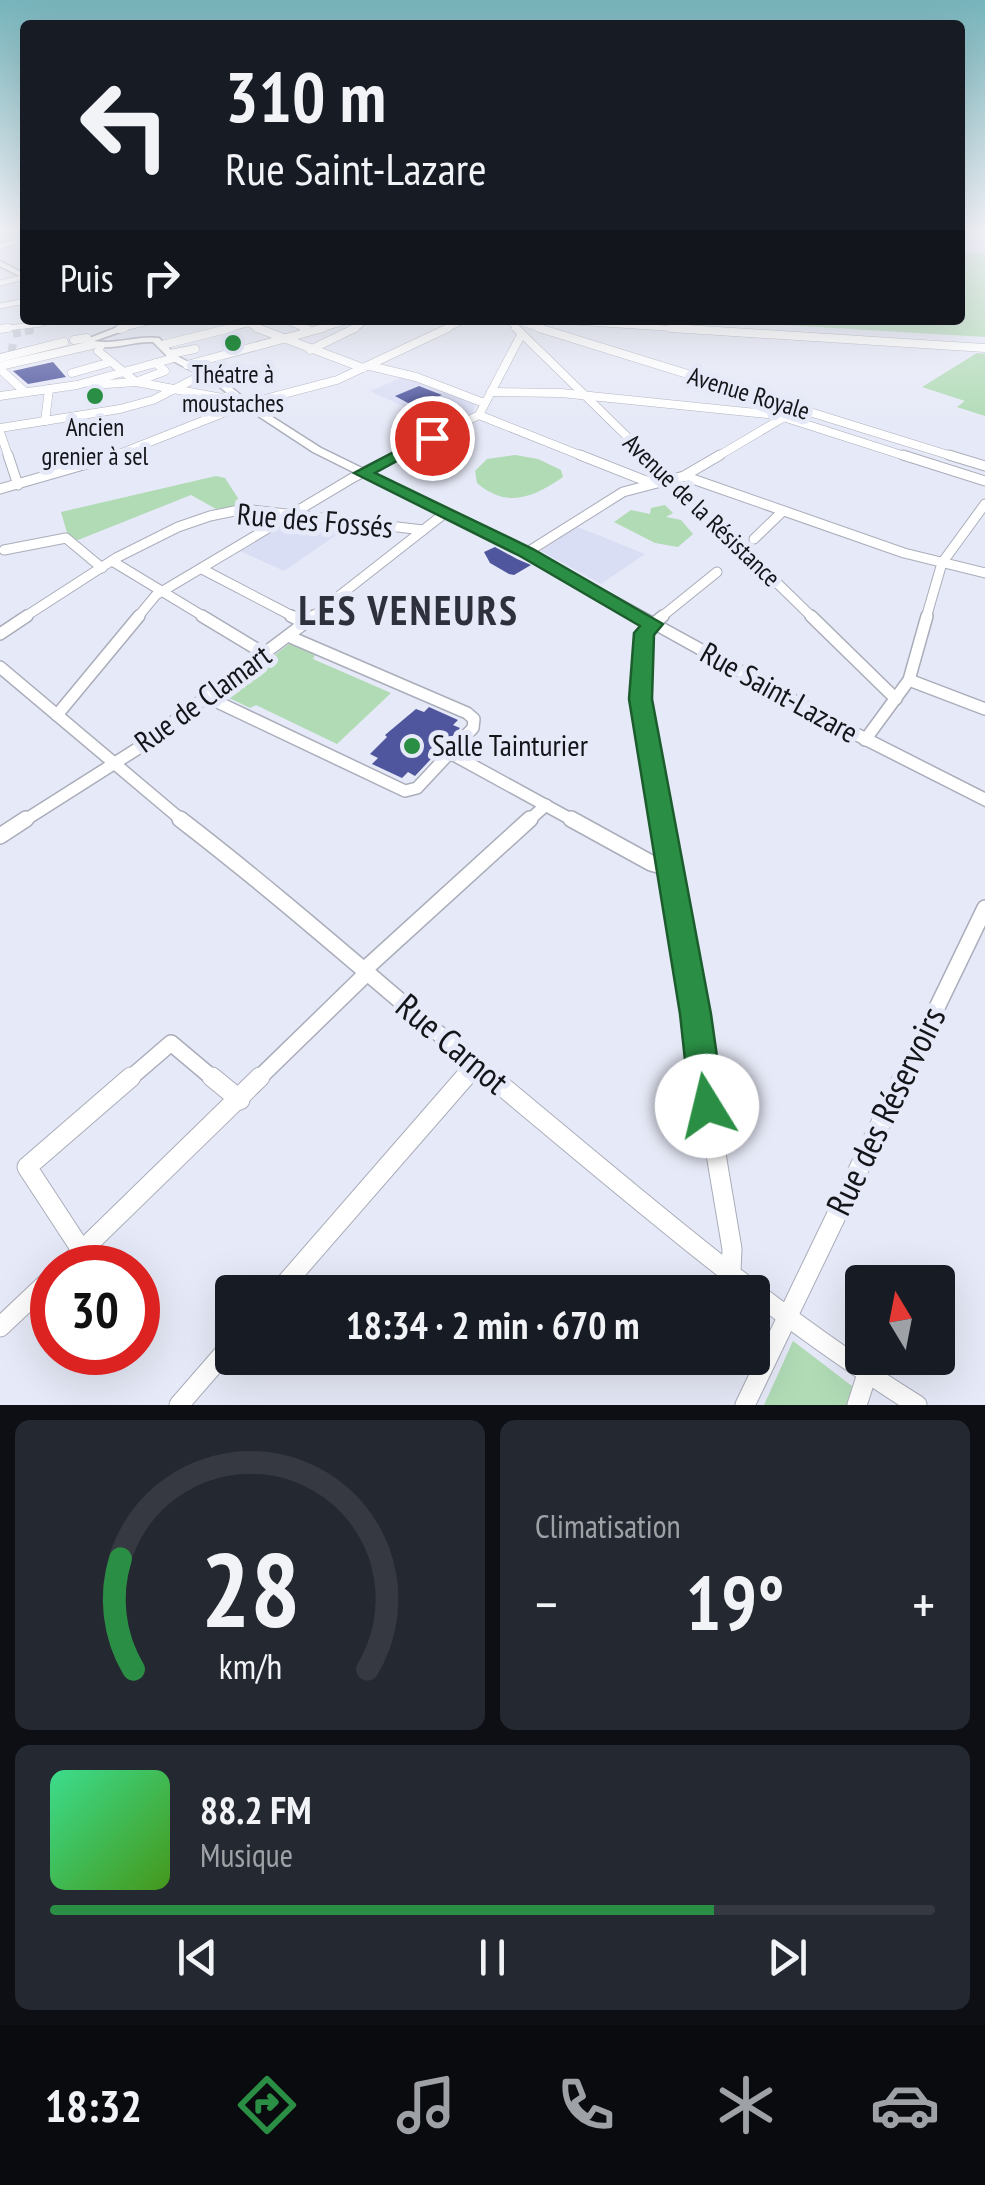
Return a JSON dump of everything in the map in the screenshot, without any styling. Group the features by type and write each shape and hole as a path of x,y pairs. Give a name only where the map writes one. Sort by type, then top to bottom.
{"main road":[{"path":"93,343 120,328 115,325"},
{"path":"93,343 158,342 172,356"},
{"name":"Rue Saint-Lazare","path":"172,356 317,450 526,552 865,740 985,800"}],"street":[{"path":"1,328 42,325"},
{"path":"120,328 138,325 158,342 231,325"},
{"path":"250,325 310,350 473,397 584,396 784,417 985,481"},
{"path":"298,325 311,330"},
{"path":"187,365 332,325"},
{"path":"310,350 360,325"},
{"path":"0,490 135,450 246,404 308,390 454,325"},
{"name":"Avenue de la Résistance","path":"514,325 896,699"},
{"name":"Avenue Royale","path":"526,325 985,466"},
{"path":"623,325 985,348"},
{"path":"39,326 52,345"},
{"path":"56,715 148,600 362,473 479,415 521,335"},
{"path":"74,340 93,343 136,382"},
{"path":"40,352 64,342"},
{"path":"25,392 0,368 12,357 93,343"},
{"path":"0,396 81,384 195,348"},
{"path":"81,384 72,372 111,362"},
{"path":"136,382 165,371 156,363"},
{"path":"18,484 0,430 120,409 204,374"},
{"path":"81,384 136,382 222,398 234,395"},
{"path":"45,420 50,389"},
{"path":"526,552 623,492 684,476 798,409"},
{"path":"479,415 650,483"},
{"path":"684,476 942,563 985,573"},
{"path":"865,740 908,680 942,563 985,504"},
{"name":"Rue des Fossés","path":"0,634 107,564 214,513 244,509 423,530"},
{"path":"754,538 782,511"},
{"name":"Rue de Clamart","path":"0,836 209,698 444,513"},
{"path":"4,550 66,538 107,564 164,591 266,654"},
{"path":"202,568 303,622"},
{"path":"716,572 644,633 640,699 696,1014 696,1041 732,1249 731,1271"},
{"path":"209,698 405,790 417,788 473,728 474,719 467,713 288,636"},
{"name":"Rue Carnot","path":"0,667 172,814 277,894 323,939 476,1065 845,1358"},
{"path":"908,680 985,709"},
{"path":"450,753 651,863 669,868"},
{"path":"88,1245 240,1100 365,971 546,805"},
{"name":"Rue des Réservoirs","path":"744,1405 985,908"},
{"path":"78,1245 26,1167 171,1042 240,1100"},
{"path":"293,1275 476,1065"},
{"path":"0,1328 30,1299"},
{"path":"180,1405 215,1364"},
{"path":"857,1405 867,1375"},
{"name":"Rue Carnot","path":"869,1375 917,1405"}],"shaded area":[{"path":"406,376 475,401 474,413 455,422 429,411 420,414 370,391"},
{"path":"296,519 351,525 284,571 240,551"},
{"path":"577,527 645,554 601,584 541,551"}],"green space":[{"path":"965,295 985,295 985,337 785,325 965,325"},
{"path":"977,353 985,354 985,416 957,407 965,401 922,387"},
{"path":"515,455 538,459 561,470 563,477 531,495 510,498 477,483 475,471 487,459"},
{"path":"216,476 225,478 243,506 216,509 191,495 78,540 68,536 61,512"},
{"path":"665,505 673,513 666,517 681,520 693,534 678,547 655,543 614,522 631,510 650,514 651,508"},
{"path":"289,644 315,655 313,659 391,693 337,744 256,705 250,708 223,695"},
{"path":"793,1341 852,1386 849,1405 764,1405"}],"building":[{"path":"53,362 66,377 28,384 13,371"},
{"path":"419,386 442,395 426,401 433,405 421,410 395,396"},
{"path":"495,547 531,565 509,574 490,563 484,552"},
{"name":"Salle Tainturier","path":"429,707 458,720 453,725 460,728 415,776 408,772 402,778 372,764 378,758 370,754 385,735 416,709 424,712"}],"tunnel":[{"path":"13,334 36,329 29,331"},
{"path":"13,344 12,349 17,350"}],"place":[{"name":"Théatre à moustaches","path":"233,343"},
{"name":"Ancien grenier à sel","path":"95,396"},
{"name":"Salle Tainturier","path":"412,746"}],"district":[{"name":"LES VENEURS","path":"409,611"}],"route":[{"path":"432,438 362,473 526,552 653,624 644,633 640,699 696,1014 696,1041 707,1106"}]}
